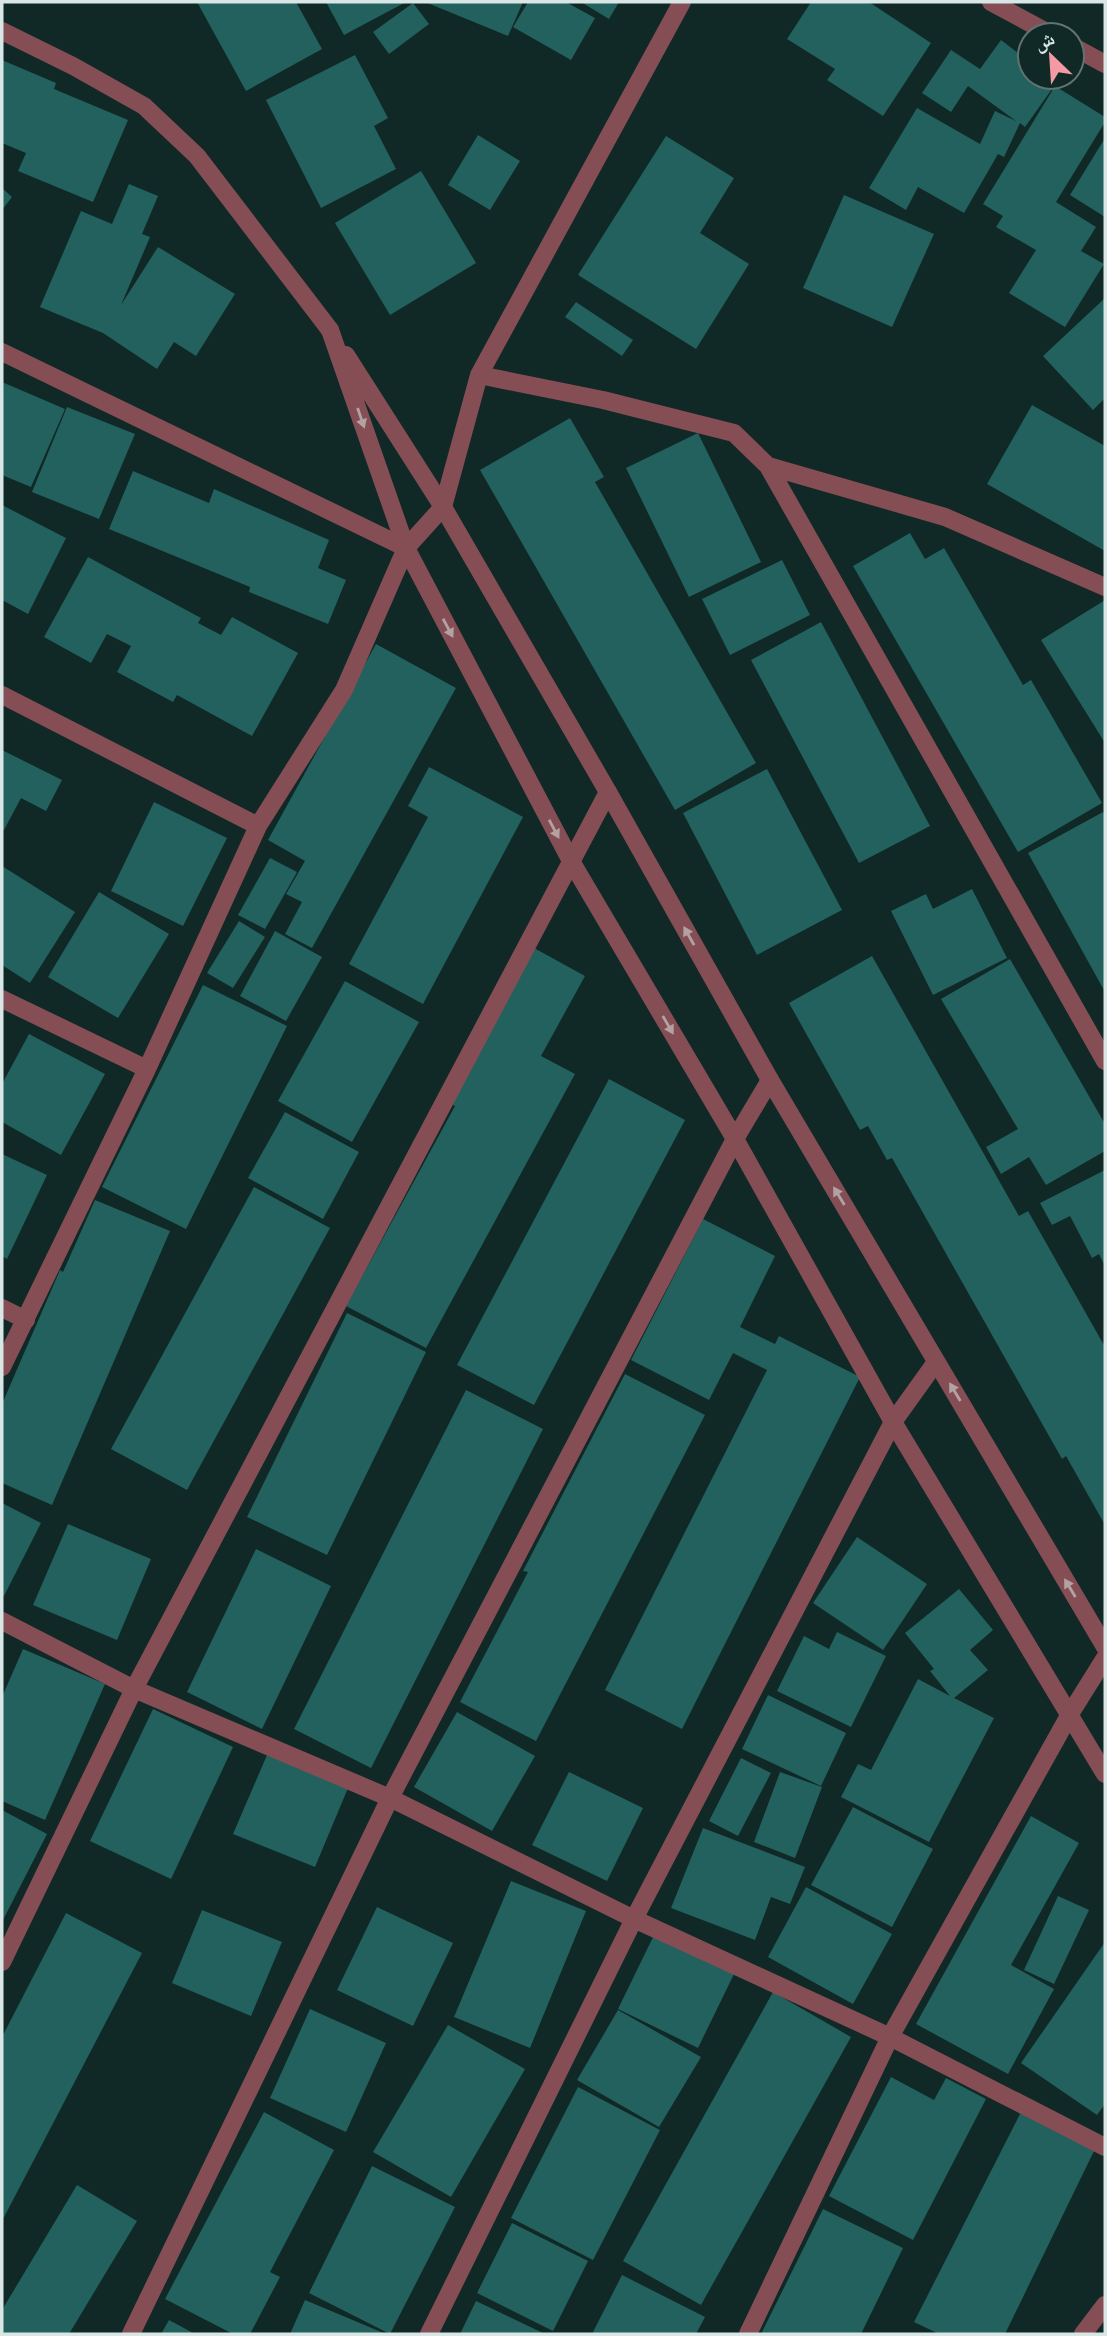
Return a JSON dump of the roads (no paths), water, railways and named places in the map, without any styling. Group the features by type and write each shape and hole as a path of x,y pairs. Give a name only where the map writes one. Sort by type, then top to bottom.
{"street":[{"path":"2,1367 147,1069 258,826 344,690 406,548 443,507 479,375 682,2"},
{"path":"991,2 1026,21"},
{"path":"2,31 74,66 144,106 197,156 330,330 443,507 770,1080 1105,1647"},
{"path":"1086,54 1105,64"},
{"path":"330,330 406,548 571,861 735,1139 893,1422 1105,1774"},
{"path":"2,352 406,548"},
{"path":"479,375 603,400 734,433 768,466 1105,1061"},
{"path":"768,466 945,517 1105,587"},
{"path":"2,695 258,826"},
{"path":"2,1962 134,1689 608,792"},
{"path":"2,999 147,1069"},
{"path":"131,2334 390,1798 735,1139 770,1080"},
{"path":"2,1308 26,1320"},
{"path":"429,2334 634,1919 893,1422 936,1362"},
{"path":"2,1621 134,1689 390,1798 634,1919 890,2037 1105,2147"},
{"path":"748,2334 890,2037 1070,1714 1105,1658"},
{"path":"1083,2334 1105,2305"}]}
